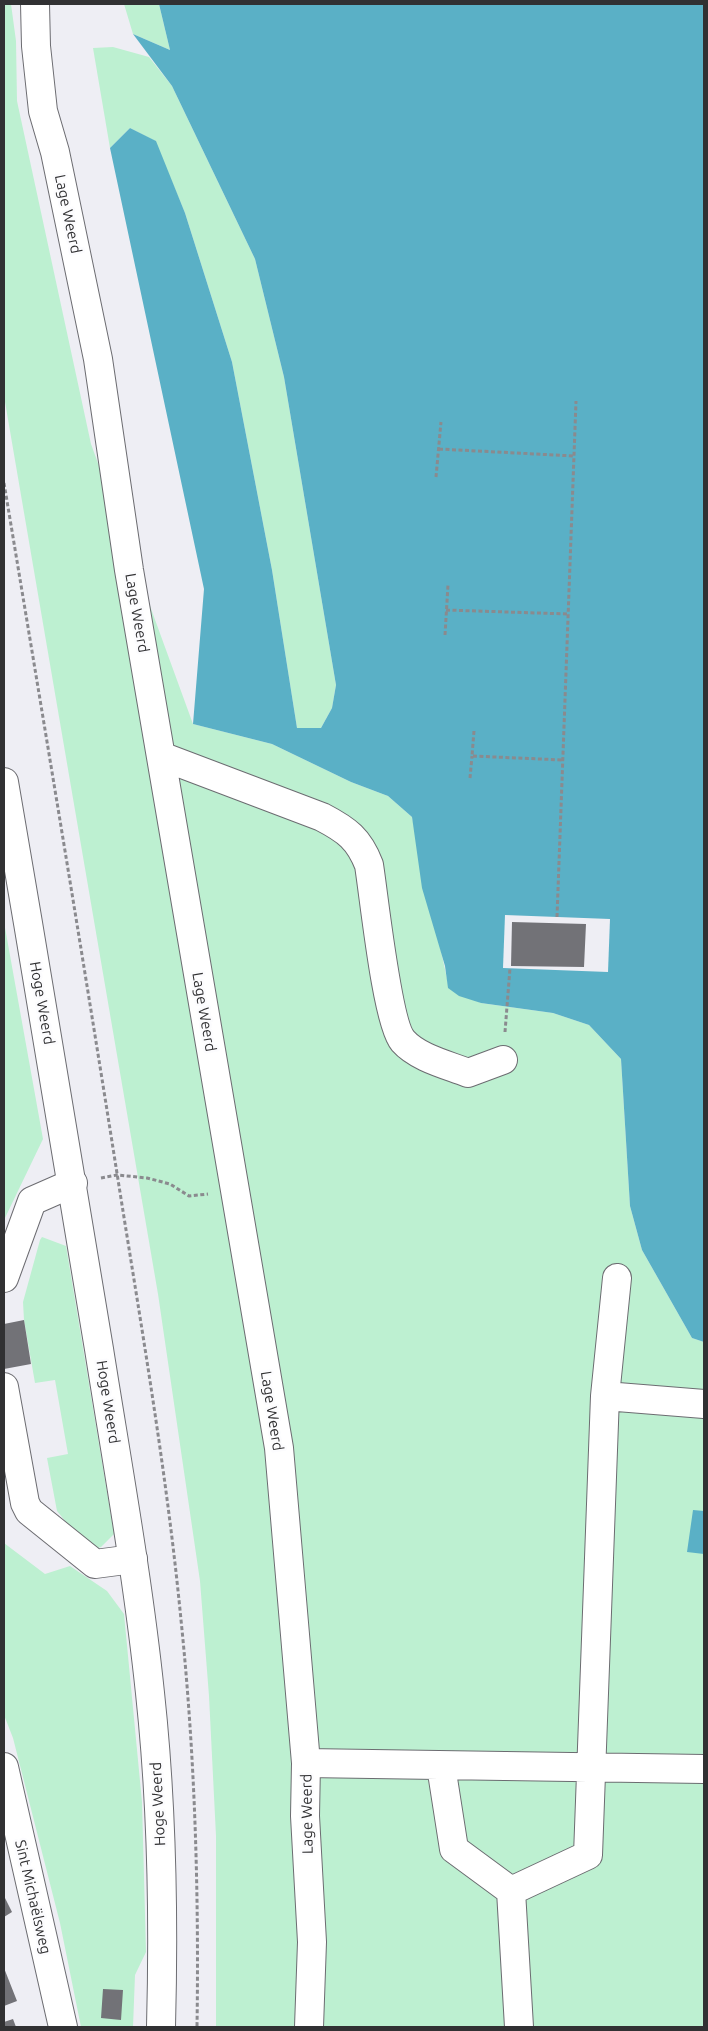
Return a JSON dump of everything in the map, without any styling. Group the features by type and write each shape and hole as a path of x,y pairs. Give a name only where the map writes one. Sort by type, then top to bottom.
{"street":[{"name":"Lage Weerd","path":"35,4 36,46 43,111 55,152 98,359 129,570 279,1448 306,1763 305,1816 312,1942 309,2027"},
{"path":"161,756 322,817 345,829 363,849 369,865 392,1016 402,1041 423,1054 468,1073 503,1060"},
{"name":"Hoge Weerd","path":"4,782 73,1183 132,1559 150,1692 156,1763 162,1889 161,2027"},
{"path":"4,1278 32,1201 73,1183"},
{"path":"511,1891 588,1855 605,1396 617,1278"},
{"path":"4,1386 25,1503 29,1511 95,1564 132,1559"},
{"path":"605,1396 704,1404"},
{"path":"306,1763 704,1769"},
{"path":"441,1766 454,1849 511,1891"},
{"name":"Sint Michaëlsweg","path":"4,1767 62,2027"},
{"path":"511,1891 519,2027"}],"path":[{"path":"557,917 576,401"},
{"path":"436,477 441,422"},
{"path":"439,449 574,456"},
{"path":"4,483 106,1094 166,1484 181,1621 190,1746 196,1878 197,2027"},
{"path":"445,635 448,585"},
{"path":"446,610 568,614"},
{"path":"470,778 474,731"},
{"path":"472,756 563,760"},
{"path":"503,1060 510,968"},
{"path":"73,1183 117,1175 147,1178 170,1184 189,1196 206,1194"}],"green space":[{"path":"4,4 11,4 16,41 17,101 91,444 193,724 272,744 351,782 388,796 412,817 449,988 481,1003 553,1013 589,1025 621,1059 630,1206 642,1250 692,1338 704,1342 704,2027 216,2027 216,1836 209,1696 200,1581 158,1294 4,396"},
{"path":"124,4 159,4 170,50 133,34"},
{"path":"113,47 149,57 172,86 255,259 284,377 336,685 332,708 321,728 297,728 272,570 232,362 185,213 155,141 130,128 110,148 93,48"},
{"path":"4,922 43,1139 4,1220"},
{"path":"42,1237 66,1246 114,1534 101,1547 95,1549 79,1538 57,1511 47,1458 68,1454 55,1380 35,1383 24,1320 23,1302"},
{"path":"4,1543 45,1574 70,1566 107,1591 124,1614 142,1802 146,1952 135,1975 133,2027 81,2027 60,1923 13,1738 4,1715"}],"water":[{"path":"159,4 704,4 704,1342 692,1338 642,1250 630,1206 621,1059 589,1025 553,1013 481,1003 459,996 448,988 445,966 422,888 412,817 388,796 351,782 272,744 193,724 204,589 110,148 130,128 156,141 185,213 232,362 272,570 297,728 321,728 332,708 336,685 284,377 255,259 172,86 133,34 170,50"},
{"path":"693,1510 704,1511 704,1554 687,1552"}],"pier":[{"path":"505,915 610,919 608,972 503,968"}],"building":[{"path":"512,922 586,924 584,967 511,966"},
{"path":"24,1320 31,1364 4,1369 4,1324"},
{"path":"4,1896 12,1912 4,1917"},
{"path":"4,1968 17,2001 4,2006"},
{"path":"103,1989 123,1990 121,2020 101,2018"},
{"path":"13,2019 16,2027 4,2027 4,2022"}]}
